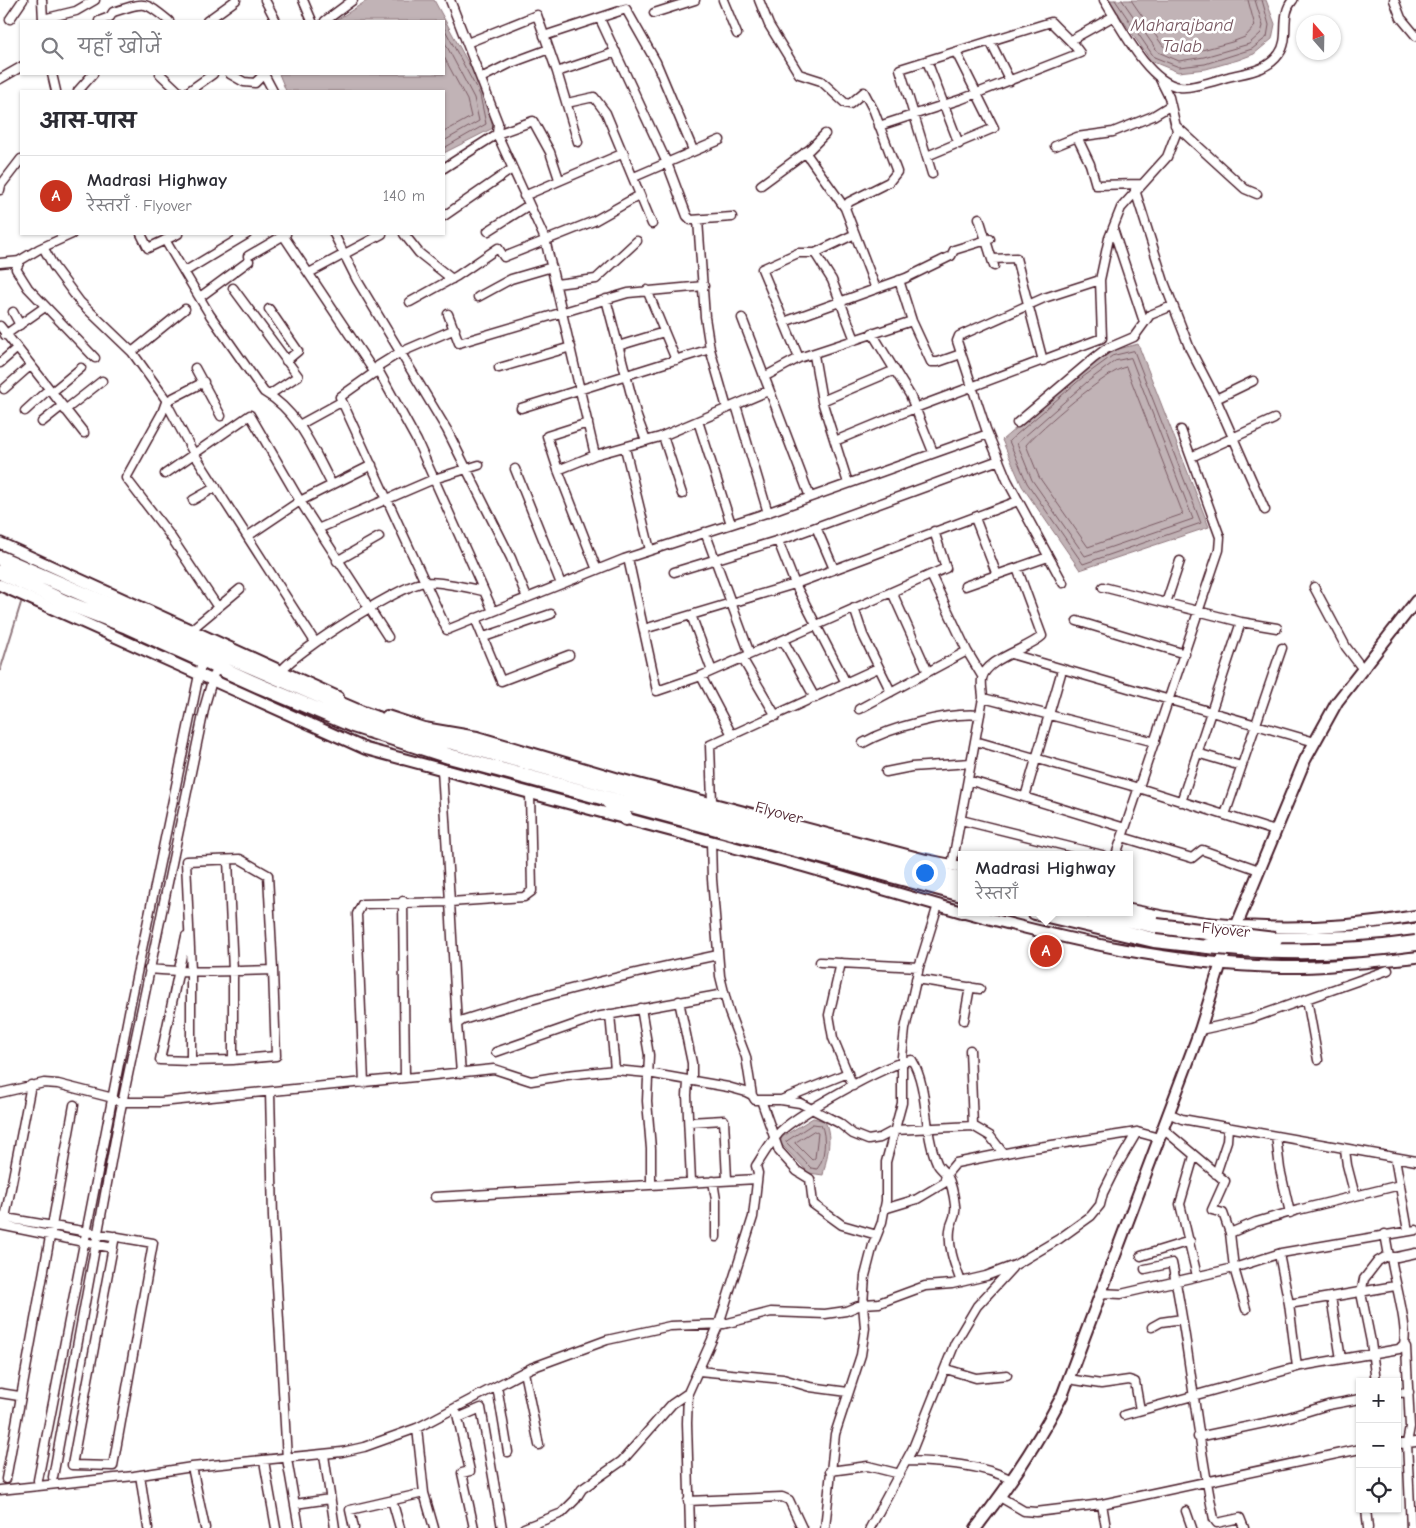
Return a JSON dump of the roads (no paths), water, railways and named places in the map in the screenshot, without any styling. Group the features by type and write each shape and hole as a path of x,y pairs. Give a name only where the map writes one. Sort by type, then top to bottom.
{"highway":[{"name":"Flyover","path":"0,558 360,713 408,730 587,779 696,815 958,893"},
{"name":"Flyover","path":"0,572 202,660 214,674 391,738 449,756 605,797 696,815 958,879"},
{"path":"587,779 604,774"},
{"path":"605,797 626,818"},
{"name":"Flyover","path":"1052,916 1154,940 1247,950 1348,951 1416,943"},
{"name":"Flyover","path":"1111,916 1157,926 1275,940 1355,938 1416,931"}],"street":[{"path":"10,19 23,0"},
{"path":"42,0 43,20 76,11 94,0"},
{"path":"208,20 236,0"},
{"path":"266,0 274,20"},
{"path":"303,0 312,20"},
{"path":"326,20 342,3 353,0"},
{"path":"450,0 498,123 497,134 545,239 595,455"},
{"path":"654,13 695,0"},
{"path":"723,0 737,34"},
{"path":"759,0 769,25 799,74 821,81 844,103 850,104 864,92 874,111 897,172 889,182 849,202 845,208"},
{"path":"835,441 915,408 1102,338 1100,280 1113,229 1121,208 1135,190 1167,157 1177,131 1169,97 1160,79 1143,60 1104,0"},
{"path":"1169,97 1181,87 1258,70 1274,60 1283,48 1286,38 1288,5 1293,0"},
{"path":"1394,0 1401,18 1416,36"},
{"path":"112,19 112,12 144,1 151,4 168,20"},
{"path":"544,36 626,9 629,11 656,62 693,150"},
{"path":"467,43 537,15 557,72 578,142"},
{"path":"1071,40 1114,16"},
{"path":"600,19 667,163 687,216 691,220 732,217"},
{"path":"879,126 914,115 942,106 1080,53 1071,40 1064,37 1051,22 900,70 914,115 927,156 932,174"},
{"path":"990,41 1010,80"},
{"path":"481,78 511,63 549,49"},
{"path":"557,72 616,52"},
{"path":"927,156 994,128 956,52"},
{"path":"927,61 942,106 959,144"},
{"path":"0,79 20,67"},
{"path":"52,75 56,90"},
{"path":"79,90 92,75"},
{"path":"161,75 177,90"},
{"path":"190,90 212,75"},
{"path":"232,75 256,87 263,75"},
{"path":"265,75 272,90"},
{"path":"1160,79 1181,87"},
{"path":"567,103 594,97 606,113 652,224"},
{"path":"1055,146 1076,137 1113,132 1153,116 1171,105"},
{"path":"445,167 497,134 533,120 550,152 559,179"},
{"path":"1175,125 1245,189 1257,194"},
{"path":"761,185 826,134"},
{"path":"1076,137 1090,164 1096,185 1142,184"},
{"path":"634,177 720,140"},
{"path":"805,152 845,208 876,289"},
{"path":"524,196 559,179 624,153"},
{"path":"0,190 1,185 20,160"},
{"path":"445,215 512,170"},
{"path":"1135,190 1172,306 1265,510"},
{"path":"410,302 452,279 498,248 504,257 594,221 640,195"},
{"path":"488,230 529,205"},
{"path":"979,218 988,240 993,263 1016,258 1043,361"},
{"path":"698,220 710,349 727,408"},
{"path":"1113,229 1144,322"},
{"path":"799,358 762,269 798,253 815,253 855,234"},
{"path":"0,263 20,261 43,247 70,235"},
{"path":"141,235 148,248 176,235"},
{"path":"184,272 245,235"},
{"path":"200,297 249,261 248,256 282,235"},
{"path":"285,235 376,371 417,441 492,611"},
{"path":"334,235 356,280 447,430 511,558 527,598"},
{"path":"309,272 380,235"},
{"path":"405,235 419,253 452,279"},
{"path":"165,240 249,372 264,392 292,414 299,424 331,484"},
{"path":"784,322 899,280 951,256 954,250 988,240"},
{"path":"556,284 596,278 638,241"},
{"path":"43,247 54,267 80,302 132,352 166,402 193,452 316,642"},
{"path":"815,253 832,280 855,340"},
{"path":"20,261 16,269 28,288 95,358"},
{"path":"478,297 511,279 552,267"},
{"path":"899,280 912,321 931,362 938,362 961,354"},
{"path":"1063,584 1018,501 999,460 988,434 957,341 959,336 1030,306 1044,298 1100,280"},
{"path":"448,314 460,343 606,299 647,290 704,286"},
{"path":"233,288 298,376 269,395"},
{"path":"647,290 676,360"},
{"path":"606,299 626,376 646,441"},
{"path":"1017,423 1106,349 1134,337 1150,315 1172,306"},
{"path":"45,307 20,325 2,331 84,433"},
{"path":"132,352 186,309"},
{"path":"269,309 298,351 286,361"},
{"path":"13,312 20,325"},
{"path":"742,318 768,391 774,400 810,497"},
{"path":"764,377 799,358 814,355 872,333 912,321"},
{"path":"455,329 399,353 378,366 376,371 340,397 447,630 650,550 768,512 988,434"},
{"path":"618,346 664,332"},
{"path":"872,333 895,370 915,408 933,452"},
{"path":"499,368 571,347"},
{"path":"0,363 16,349"},
{"path":"522,408 580,388 626,376 710,349"},
{"path":"814,355 822,401 848,483"},
{"path":"4,389 30,366"},
{"path":"25,411 82,368"},
{"path":"195,368 221,416"},
{"path":"822,401 895,370"},
{"path":"42,422 102,381"},
{"path":"1216,399 1253,381"},
{"path":"204,382 166,402 162,414 126,478 169,534 217,606"},
{"path":"558,470 595,455 663,436 768,391"},
{"path":"299,424 341,402"},
{"path":"736,405 768,512"},
{"path":"165,474 193,452 250,415 300,501 320,528 337,560 388,637"},
{"path":"1191,456 1274,418"},
{"path":"698,421 731,524"},
{"path":"588,423 547,436 558,470 597,570"},
{"path":"1117,851 1170,699 1218,550 1220,537 1181,430"},
{"path":"663,436 682,494"},
{"path":"625,448 650,550"},
{"path":"674,572 778,541 999,460"},
{"path":"248,536 300,501 372,465"},
{"path":"320,528 434,479 479,465"},
{"path":"515,469 561,584"},
{"path":"193,500 216,487"},
{"path":"644,629 795,584 1018,501"},
{"path":"975,518 997,575"},
{"path":"816,527 834,569"},
{"path":"628,558 656,691 701,676 946,568 934,531"},
{"path":"705,532 746,656 776,716"},
{"path":"337,560 379,537"},
{"path":"778,541 795,584 846,683"},
{"path":"0,543 352,703 407,722 477,737 604,774 926,860 957,866"},
{"path":"965,586 1048,557"},
{"path":"1166,603 1180,561"},
{"path":"982,676 994,662 1032,645 1042,636 1017,568"},
{"path":"931,575 982,676 983,698 961,820 958,851"},
{"path":"282,670 316,642 369,609 424,582 484,591"},
{"path":"0,586 199,675 214,674 366,749 711,841 958,911"},
{"path":"1103,587 1241,622 1277,628"},
{"path":"1314,587 1346,647 1362,668"},
{"path":"192,629 217,606 240,589"},
{"path":"892,592 928,672"},
{"path":"976,1528 1038,1443 1068,1379 1200,1030 1222,963 1259,870 1315,742 1337,702 1416,601"},
{"path":"854,608 878,668 891,692"},
{"path":"484,637 551,614"},
{"path":"691,615 712,671"},
{"path":"475,618 498,675 503,681 569,655"},
{"path":"1077,621 1184,654"},
{"path":"1181,802 1241,622"},
{"path":"783,640 815,698"},
{"path":"1225,815 1282,648"},
{"path":"859,709 968,651"},
{"path":"1011,654 1315,742"},
{"path":"38,1480 112,1100 202,660"},
{"path":"712,802 710,745 878,668"},
{"path":"1025,797 1062,670"},
{"path":"53,1477 122,1102 214,674"},
{"path":"701,676 732,736"},
{"path":"983,698 1155,742"},
{"path":"863,743 872,738 912,725 946,717 980,715"},
{"path":"975,741 1036,760 1140,788 1276,831"},
{"path":"1197,753 1241,766"},
{"path":"886,772 911,767 971,763"},
{"path":"442,770 461,1074"},
{"path":"968,780 1125,828"},
{"path":"364,1082 357,914 362,904 403,901 450,902 524,897 532,891 530,793"},
{"path":"961,820 1086,851"},
{"path":"1122,837 1192,858 1202,850 1259,870"},
{"path":"711,841 718,955 724,994 746,1056 752,1095 755,1100 781,1100 800,1103 811,1111 839,1123 862,1138 873,1140 895,1130 927,1130 973,1126 990,1136 1002,1154"},
{"path":"189,922 160,1060 191,1061 234,1060 276,1056 268,875 240,859 186,861 189,922 191,972 191,1061"},
{"path":"228,860 233,971 234,1060"},
{"path":"403,901 405,1078"},
{"path":"825,1528 835,1434 861,1355 865,1328 863,1304 865,1276 884,1209 885,1172 902,1103 902,1060 905,1029 919,967 938,905"},
{"path":"1133,911 1157,916 1274,929 1371,924 1416,916"},
{"path":"978,916 1058,937 1222,963 1284,967 1416,957"},
{"path":"457,1024 463,1020 518,1002 596,982 718,955"},
{"path":"820,962 919,967"},
{"path":"841,963 829,1015 834,1038 853,1086"},
{"path":"150,969 179,972 273,970"},
{"path":"1200,1030 1250,1019 1388,970"},
{"path":"916,979 980,989"},
{"path":"964,1020 970,987"},
{"path":"496,1052 562,1028 610,1014 724,994"},
{"path":"1307,998 1318,1060"},
{"path":"679,1002 692,1063 692,1080 688,1082 687,1095 691,1181"},
{"path":"641,1008 649,1055 651,1185"},
{"path":"610,1014 616,1070"},
{"path":"970,1050 973,1126"},
{"path":"690,1528 688,1502 688,1393 719,1324 753,1216 757,1179 756,1166 779,1132 880,1070 902,1060 912,1060 918,1069 927,1130 937,1165 946,1175 956,1210 956,1219 950,1227 950,1241 954,1263 961,1282"},
{"path":"0,1093 31,1085 58,1084 122,1102 161,1102 494,1070 531,1081 573,1074 616,1070 692,1080 728,1087 752,1095"},
{"path":"781,1100 848,1073"},
{"path":"31,1085 3,1217 87,1231 97,1233 115,1236 153,1243 113,1466 72,1465 115,1236"},
{"path":"270,1092 273,1217 287,1459 300,1528"},
{"path":"761,1100 774,1140 783,1156 805,1178 810,1179 813,1204 842,1225 877,1235"},
{"path":"6,1479 19,1396 74,1105"},
{"path":"1168,1113 1182,1119 1345,1150 1416,1161"},
{"path":"689,1122 724,1120 726,1179"},
{"path":"1216,1174 1227,1141 1228,1127"},
{"path":"884,1209 926,1195 944,1183 946,1175 956,1163 1137,1132 1161,1133 1225,1181 1212,1210 1223,1213 1230,1233 1234,1268 1246,1309"},
{"path":"0,1490 140,1475 192,1467 324,1455 364,1447 418,1428 524,1372 590,1345 622,1336 670,1326 719,1324 771,1312 825,1314 854,1309 863,1304 879,1303 925,1286 961,1282 986,1276 1015,1265 1059,1239 1091,1216 1100,1205 1103,1193 1114,1171 1137,1132"},
{"path":"1276,1136 1280,1169 1290,1212"},
{"path":"1345,1150 1355,1196"},
{"path":"1194,1156 1180,1198 1197,1276"},
{"path":"1100,1293 1120,1294 1234,1268 1279,1254 1385,1234 1412,1231 1395,1158"},
{"path":"435,1197 726,1179 757,1179"},
{"path":"713,1181 716,1200 716,1237"},
{"path":"1230,1233 1290,1212 1400,1185"},
{"path":"0,1225 113,1248"},
{"path":"1385,1234 1402,1312 1404,1344 1406,1348 1410,1427 1407,1443 1411,1528"},
{"path":"1141,1256 1190,1241"},
{"path":"1375,1378 1361,1293 1368,1272 1378,1261 1390,1256 1416,1253"},
{"path":"1279,1254 1289,1304 1297,1368"},
{"path":"1145,1269 1172,1263 1182,1319 1198,1437 1206,1481 1217,1523 1240,1518 1244,1528"},
{"path":"870,1528 907,1461 955,1343 977,1306 1015,1265"},
{"path":"1289,1304 1395,1286"},
{"path":"1331,1297 1341,1359"},
{"path":"1152,1327 1161,1322 1182,1319"},
{"path":"1124,1415 1297,1368 1398,1349 1404,1344"},
{"path":"946,1369 976,1378 1007,1375"},
{"path":"699,1371 783,1379 810,1386 848,1392"},
{"path":"524,1372 539,1445"},
{"path":"1068,1379 1101,1384 1129,1380 1135,1382 1140,1410"},
{"path":"497,1386 508,1452"},
{"path":"1401,1393 1409,1392"},
{"path":"0,1393 19,1396"},
{"path":"524,1528 562,1513 575,1500 582,1489 622,1461 672,1404 688,1393"},
{"path":"1198,1437 1279,1420 1328,1405 1356,1400"},
{"path":"458,1418 481,1408 502,1528"},
{"path":"456,1409 470,1471 462,1473 474,1528"},
{"path":"418,1428 424,1493 434,1528"},
{"path":"1401,1444 1416,1442"},
{"path":"1000,1497 1024,1511 1036,1512 1102,1504 1356,1449"},
{"path":"324,1455 335,1528"},
{"path":"264,1461 276,1528"},
{"path":"907,1461 935,1462 990,1471 1012,1480"},
{"path":"830,1471 868,1466 900,1474"},
{"path":"192,1467 206,1528"},
{"path":"140,1475 148,1528"},
{"path":"354,1528 350,1510 424,1493"},
{"path":"688,1502 782,1497 789,1500 802,1528"},
{"path":"295,1504 330,1499"},
{"path":"392,1500 400,1528"},
{"path":"1102,1504 1106,1528"},
{"path":"1186,1510 1192,1528"},
{"path":"1366,1513 1368,1528"}],"water":[{"path":"368,0 434,0 445,20 337,20"},
{"name":"Maharajband Talab","path":"1109,0 1266,0 1275,24 1272,39 1254,54 1206,69 1178,72 1151,61"},
{"path":"445,20 485,94 493,128 445,152 445,90 286,90 279,75 445,75"},
{"path":"1138,344 1209,527 1080,570 1022,486 1002,440 1080,373 1111,351"},
{"path":"813,1118 825,1121 829,1134 823,1175 809,1173 780,1143 782,1137"}],"waterway":[{"path":"0,671 21,603"}],"place":[{"name":"Madrasi Highway","path":"1046,951"}]}
